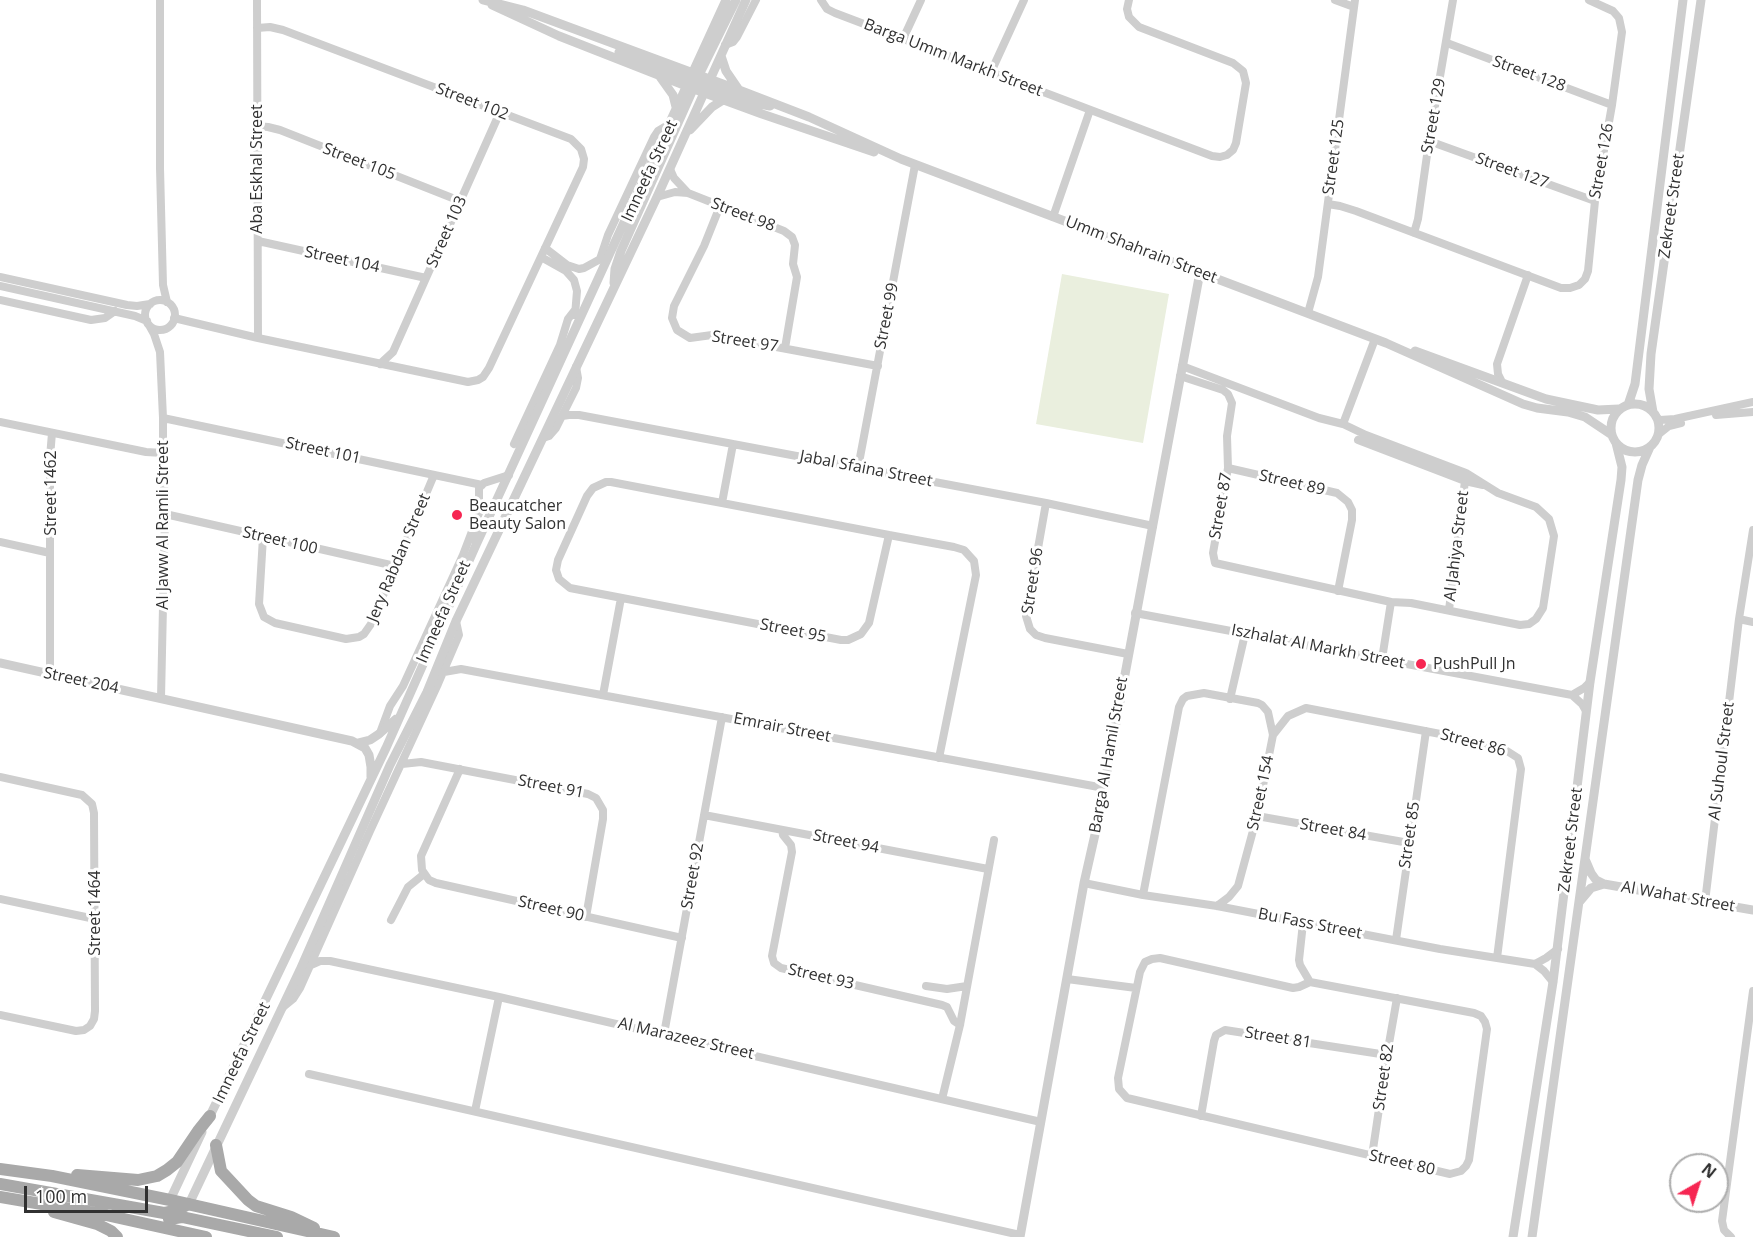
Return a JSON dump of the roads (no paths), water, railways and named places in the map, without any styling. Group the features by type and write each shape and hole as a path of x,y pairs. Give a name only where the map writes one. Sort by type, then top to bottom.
{"main road":[{"path":"52,1176 79,1175 138,1180 157,1176 177,1162 210,1116"},
{"path":"216,1145 221,1171 248,1200 256,1206 300,1221 329,1236"},
{"path":"0,1169 52,1176 170,1200 329,1236"},
{"path":"0,1185 164,1213 189,1204"},
{"path":"0,1197 98,1213 156,1232 206,1237"},
{"name":"Imneefa Street","path":"156,1232 170,1200"},
{"path":"28,1202 58,1214 98,1224 117,1237"},
{"name":"Imneefa Street","path":"175,1234 189,1204"},
{"path":"156,1232 166,1219 182,1217 277,1237"}],"street":[{"path":"0,286 135,316 154,329 167,328 173,322 174,312 167,302 163,285 160,0"},
{"name":"Aba Eskhal Street","path":"257,0 258,338"},
{"path":"484,0 530,12 697,82"},
{"path":"484,0 523,21 577,44 658,74 697,82"},
{"name":"Imneefa Street","path":"189,1204 321,931 348,857 390,765 423,699 456,621 686,134 697,82 726,0"},
{"path":"614,288 615,269 621,251 736,0"},
{"name":"Imneefa Street","path":"170,1200 370,781 676,107 721,56 746,0"},
{"path":"725,45 738,38 756,0"},
{"name":"Barga Umm Markh Street","path":"821,0 830,12 1216,157 1227,155 1235,147 1246,83 1243,71 1233,63 1138,27 1129,17 1127,9 1129,0"},
{"path":"903,39 921,0"},
{"path":"991,72 1024,0"},
{"path":"1335,0 1354,3"},
{"name":"Street 129","path":"1414,233 1453,0"},
{"name":"Street 126","path":"1328,204 1348,208 1566,289 1582,283 1588,271 1595,201 1622,32 1621,23 1616,14 1609,8 1589,0"},
{"name":"Zekreet Street","path":"1623,407 1635,384 1683,0"},
{"name":"Zekreet Street","path":"1655,415 1649,389 1651,354 1701,0"},
{"name":"Street 125","path":"1308,313 1318,277 1354,3"},
{"name":"Street 102","path":"174,318 468,382 478,380 489,368 583,168 583,154 579,145 571,139 283,30 270,27 257,28"},
{"name":"Street 128","path":"1446,43 1612,105"},
{"path":"596,50 623,54 757,104 778,105"},
{"path":"721,56 726,71 740,90"},
{"path":"658,74 673,95 676,107"},
{"name":"Umm Shahrain Street","path":"697,82 740,90 809,117 915,165 1375,339 1502,382 1568,408 1585,417 1614,439"},
{"name":"Umm Shahrain Street","path":"697,82 723,100 858,147 897,157"},
{"path":"686,134 712,107 723,100"},
{"path":"1053,217 1090,110"},
{"name":"Street 103","path":"393,352 500,112"},
{"path":"600,259 608,235 654,137 668,125"},
{"name":"Street 105","path":"257,126 280,130 460,201"},
{"name":"Street 127","path":"1429,141 1595,201"},
{"name":"Street 99","path":"858,468 915,165"},
{"name":"Street 98","path":"670,169 674,178 688,193 789,233 794,240 793,264 797,276 785,348"},
{"path":"657,197 675,192 688,193"},
{"name":"Street 97","path":"720,207 672,312 674,324 682,334 690,338 712,335 878,366"},
{"name":"Street 104","path":"258,241 426,278"},
{"path":"545,248 567,265 579,269 610,252"},
{"path":"541,257 571,274 574,280 577,291 576,329"},
{"name":"Barga Al Hamil Street","path":"1020,1236 1200,272"},
{"path":"1502,382 1497,364 1528,275"},
{"path":"0,277 127,305 167,302"},
{"path":"148,323 145,315 147,309 163,285"},
{"path":"0,300 91,320 105,318 115,311"},
{"path":"514,444 560,345 568,320 575,310"},
{"name":"Al Jaww Al Ramli Street","path":"148,323 160,352 163,418 165,514 161,698"},
{"name":"Al Jaww Al Ramli Street","path":"160,352 167,328"},
{"path":"1343,424 1375,339"},
{"name":"Umm Shahrain Street","path":"1386,343 1523,404 1538,408 1598,410 1623,407"},
{"path":"380,364 393,352 400,368"},
{"path":"1482,375 1497,364"},
{"path":"543,438 553,433 578,383 576,367"},
{"name":"Street 87","path":"1181,371 1343,424 1466,473 1498,493 1536,507 1546,514 1554,536 1543,608 1536,619 1529,624 1520,625 1407,602 1391,602 1215,563 1213,553 1228,468 1229,457 1226,443 1232,406 1230,397 1223,390 1181,371"},
{"path":"569,402 579,415"},
{"path":"1753,402 1675,419 1660,420 1644,406 1623,407 1612,421 1614,439 1626,451 1639,452 1650,447 1659,434 1674,424 1726,413 1753,412"},
{"name":"Jabal Sfaina Street","path":"562,417 569,414 579,415 1046,503 1153,526"},
{"path":"1655,415 1659,423 1659,434"},
{"name":"Street 101","path":"163,418 482,485"},
{"path":"0,422 146,452 163,453"},
{"name":"Street 1462","path":"50,674 50,457 52,433"},
{"name":"Zekreet Street","path":"1514,1237 1558,949 1590,682 1621,480 1622,467 1614,439"},
{"name":"Street 87","path":"1358,440 1465,481 1484,485"},
{"path":"722,503 734,444"},
{"name":"Zekreet Street","path":"1532,1237 1638,480 1650,447"},
{"name":"Street 89","path":"1228,468 1337,493 1345,498 1351,506 1353,515 1338,591"},
{"name":"Jery Rabdan Street","path":"262,537 259,604 264,616 275,623 346,639 359,637 368,630 434,475"},
{"path":"476,545 478,492 482,485 509,475"},
{"name":"Al Jahiya Street","path":"1449,610 1465,481"},
{"name":"Street 95","path":"889,535 869,623 861,634 848,640 570,588 562,583 557,574 558,560 587,496 593,488 602,483 611,482 959,548 968,553 975,565 976,575 939,758"},
{"name":"Street 96","path":"1046,503 1026,616 1030,629 1036,635 1044,638 1128,654"},
{"name":"Street 100","path":"165,514 395,566"},
{"path":"379,734 390,706 403,686 463,555 476,522"},
{"name":"Al Suhoul Street","path":"1705,902 1739,620 1753,530"},
{"name":"Street 1462","path":"0,542 50,553"},
{"path":"603,695 621,598"},
{"path":"1382,659 1391,602"},
{"name":"Iszhalat Al Markh Street","path":"1135,613 1572,695"},
{"path":"1739,620 1753,622"},
{"path":"282,1008 298,992 318,947 321,931 444,672 459,635 456,621"},
{"path":"1143,895 1181,703 1187,696 1200,693 1230,699 1245,634"},
{"path":"451,656 454,663 461,669"},
{"name":"Street 204","path":"0,663 161,698"},
{"name":"Emrair Street","path":"444,672 461,669 1104,788"},
{"path":"1586,712 1582,704 1572,695 1590,682"},
{"path":"423,699 438,684"},
{"path":"161,698 318,732 358,743 369,755 370,781"},
{"name":"Street 154","path":"1217,906 1238,886 1257,816 1273,735 1268,712 1262,705 1230,699"},
{"name":"Street 86","path":"1273,735 1288,716 1306,708 1426,730 1515,755 1521,769 1497,958"},
{"path":"358,743 370,740 399,716"},
{"name":"Street 92","path":"664,1034 722,717"},
{"name":"Street 85","path":"1396,940 1408,843 1426,730"},
{"name":"Street 91","path":"408,752 421,762"},
{"name":"Street 91","path":"402,764 421,762 460,769 588,794 599,801 603,810 603,819 586,916"},
{"path":"391,920 408,887 424,874 421,856 460,769"},
{"name":"Street 1464","path":"0,777 82,795 92,804 95,919 95,1011 90,1026 80,1031 72,1031 0,1015"},
{"name":"Street 94","path":"704,815 988,869"},
{"name":"Street 84","path":"1257,816 1408,843"},
{"name":"Street 93","path":"782,830 791,845 792,852 772,956 774,963 781,968 942,1005 947,1007 954,1021 960,1025"},
{"path":"942,1099 968,986 994,840"},
{"name":"Al Wahat Street","path":"1584,856 1591,873 1596,880 1604,884 1753,910"},
{"name":"Street 90","path":"424,874 436,883 682,938"},
{"name":"Bu Fass Street","path":"1084,884 1217,906 1440,949 1535,964"},
{"name":"Al Wahat Street","path":"1578,904 1588,891 1604,884"},
{"path":"0,899 95,919"},
{"path":"1303,923 1299,960 1310,982"},
{"path":"318,947 330,961"},
{"path":"1553,982 1535,964 1558,949"},
{"name":"Street 80","path":"1156,958 1293,988 1310,982 1473,1012 1485,1022 1487,1029 1469,1160 1461,1171 1450,1173 1135,1101 1124,1096 1119,1089 1118,1078 1136,988 1143,965 1149,960 1156,958"},
{"name":"Al Marazeez Street","path":"311,965 320,961 330,961 499,997 1041,1122"},
{"path":"1067,979 1136,988"},
{"path":"926,986 947,989 968,986"},
{"path":"1731,1237 1724,1230 1722,1221 1753,991"},
{"path":"475,1111 499,997"},
{"name":"Street 82","path":"1372,1156 1397,998"},
{"name":"Street 81","path":"1201,1116 1214,1041 1216,1035 1225,1030 1387,1055"},
{"path":"1742,1068 1753,1070"},
{"path":"309,1074 1020,1236"}],"place":[{"name":"Beaucatcher Beauty Salon","path":"457,515"},
{"name":"PushPull Jn","path":"1421,664"}]}
